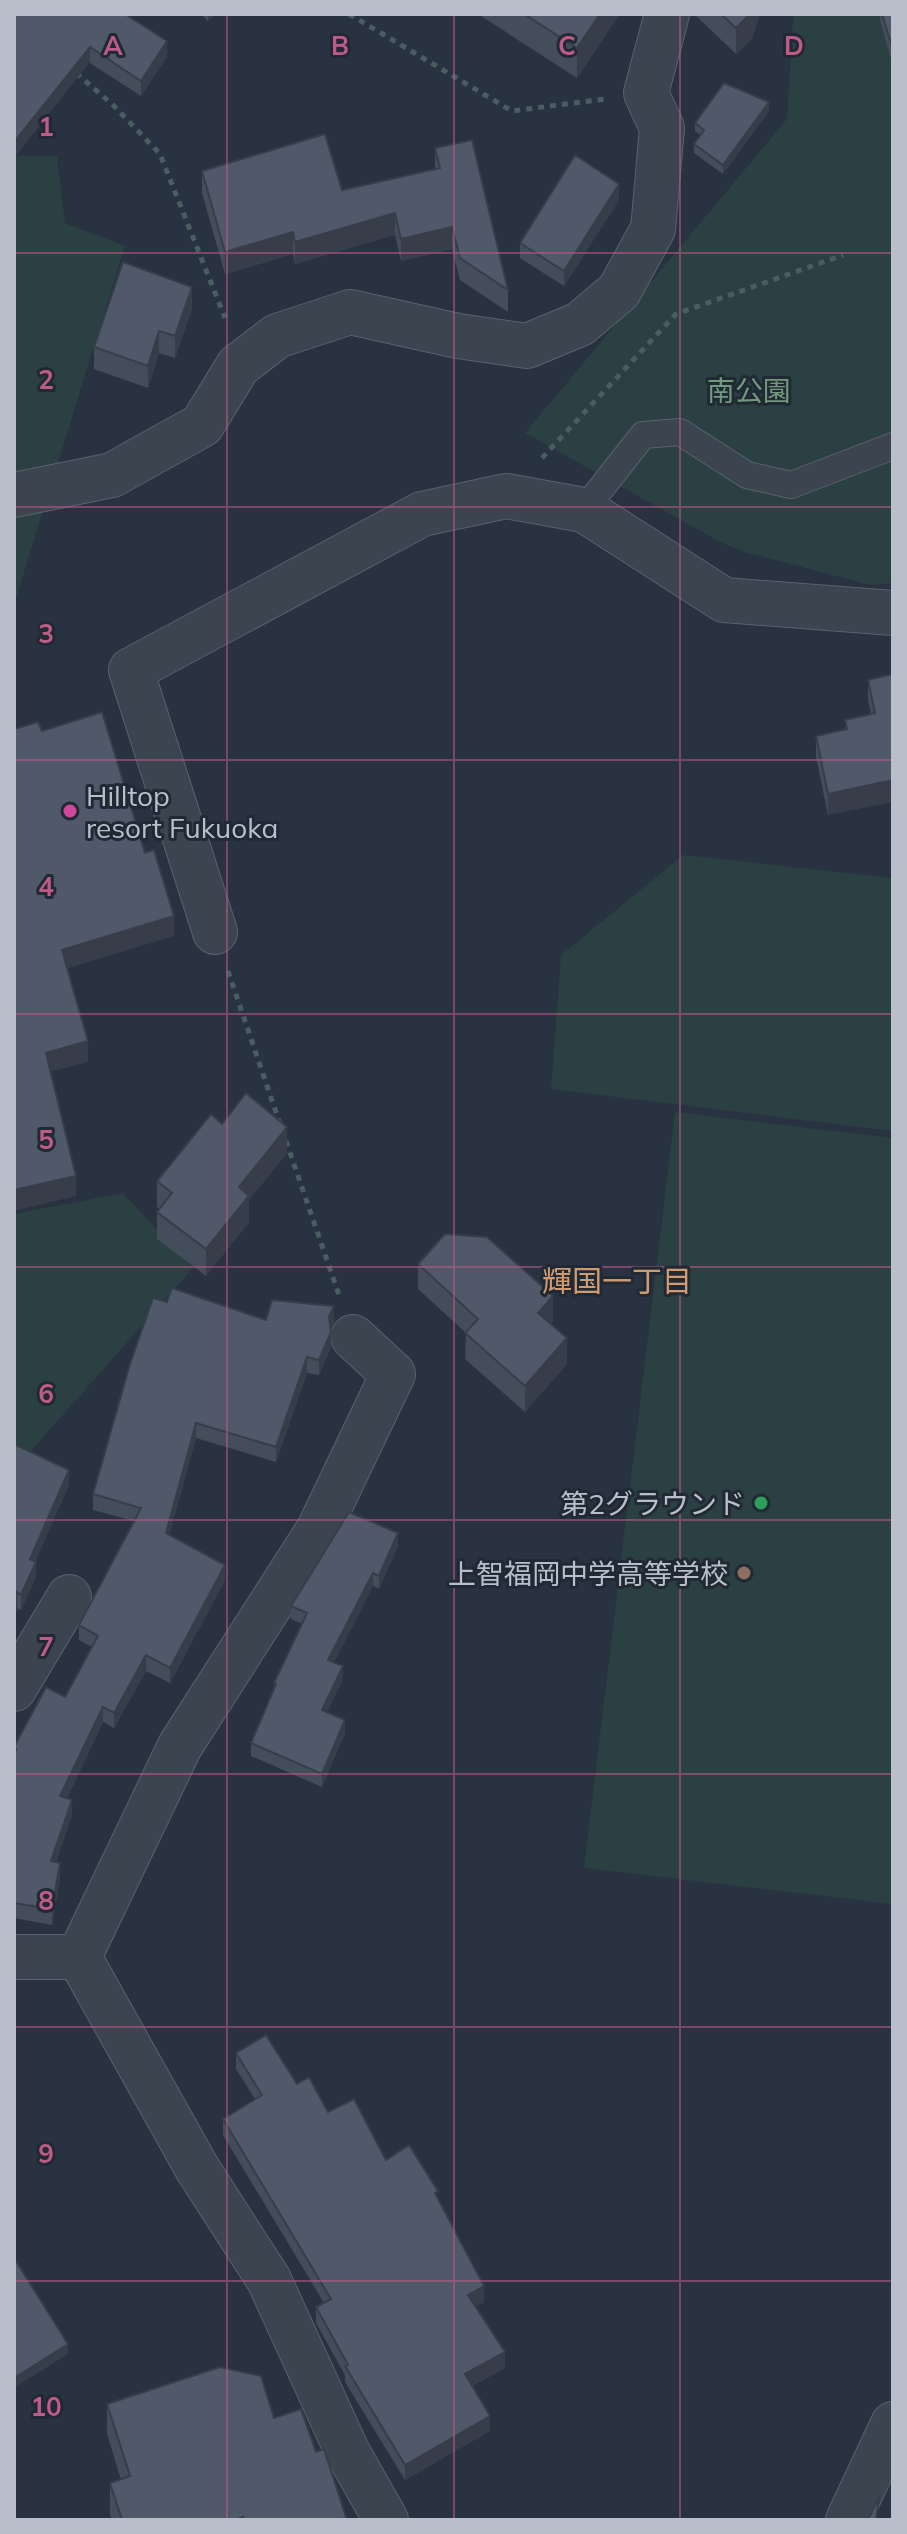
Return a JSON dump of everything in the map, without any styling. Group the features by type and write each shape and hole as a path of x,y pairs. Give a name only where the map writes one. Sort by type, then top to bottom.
{"street":[{"path":"14,495 112,475 202,425 238,366 277,336 350,312 458,336 527,346 580,324 619,291 653,229 662,128 646,93 667,14"},
{"path":"215,932 131,670 422,514 506,496 584,510 724,600 893,613"},
{"path":"79,1957 180,1746 319,1529 393,1374 353,1337"},
{"path":"14,1689 69,1597"},
{"path":"14,1957 79,1957"},
{"path":"79,1957 197,2168 269,2280 347,2451 386,2520"},
{"path":"848,2520 893,2424"}],"lane":[{"path":"584,510 643,435 680,432 747,475 791,485 893,446"}],"path":[{"path":"349,14 512,111 646,93"},
{"path":"69,67 113,105 160,154 220,300 238,366"},
{"path":"506,496 676,314 843,255"},
{"path":"215,932 353,1337"}],"green space":[{"name":"南公園","path":"797,14 893,14 893,583 870,585 724,544 525,433 787,119 793,18"},
{"path":"14,156 57,156 65,223 125,246 17,595 14,596"},
{"path":"683,855 893,878 893,1131 551,1089 561,955"},
{"name":"第2グラウンド","path":"675,1112 893,1138 893,1904 584,1868"},
{"path":"123,1193 193,1268 14,1470 14,1214"}],"building":[{"path":"14,14 125,14 167,41 141,81 90,47 14,142"},
{"path":"524,14 600,14 577,48"},
{"path":"721,14 750,14 736,28"},
{"path":"882,14 893,14 893,50"},
{"path":"724,83 769,102 723,165 694,144 704,130 695,123"},
{"path":"325,134 342,190 440,168 435,148 472,140 508,290 460,258 452,227 401,239 395,213 295,242 293,232 225,252 202,171"},
{"path":"575,155 619,184 564,271 520,243"},
{"path":"123,262 192,287 175,336 159,331 148,366 94,347"},
{"path":"893,674 893,780 828,794 816,736 847,729 845,720 875,713 868,680"},
{"name":"Hilltop resort Fukuoka","path":"102,712 145,853 154,850 174,916 62,950 88,1041 46,1053 76,1176 14,1190 14,729 38,722 42,731"},
{"path":"246,1093 287,1127 239,1187 249,1196 206,1249 157,1212 172,1193 157,1181 211,1114 222,1124"},
{"path":"445,1234 487,1237 553,1296 538,1313 567,1338 525,1386 465,1333 478,1319 418,1264"},
{"path":"172,1288 266,1320 272,1300 334,1306 329,1317 331,1332 319,1360 307,1357 276,1447 196,1423 166,1533 225,1565 170,1668 146,1655 114,1713 103,1707 60,1796 72,1800 51,1861 60,1863 52,1909 14,1903 14,1747 46,1687 65,1697 98,1636 79,1625 141,1508 93,1494 130,1364 153,1298 167,1302"},
{"path":"14,1444 69,1470 30,1559 36,1562 21,1595 17,1592 14,1603"},
{"path":"349,1512 398,1533 379,1576 373,1573 328,1660 343,1666 322,1710 345,1720 322,1774 251,1743 274,1683 307,1613 291,1606"},
{"path":"266,2035 297,2084 309,2077 328,2112 354,2099 386,2160 409,2145 438,2191 435,2193 484,2286 468,2295 505,2352 465,2374 490,2416 405,2465 345,2366 348,2365 316,2307 331,2299 223,2119 262,2095 236,2053"},
{"path":"14,2258 68,2344 14,2378"},
{"path":"220,2367 261,2376 274,2418 301,2409 316,2452 324,2449 347,2520 244,2520 243,2517 235,2520 122,2520 110,2483 130,2476 107,2404"},
{"path":"879,2497 876,2520 866,2520 870,2516"}],"place":[{"name":"Hilltop resort Fukuoka","path":"70,811"},
{"name":"第2グラウンド","path":"761,1503"},
{"name":"上智福岡中学高等学校","path":"744,1573"}],"district":[{"name":"輝国一丁目","path":"617,1281"}]}
